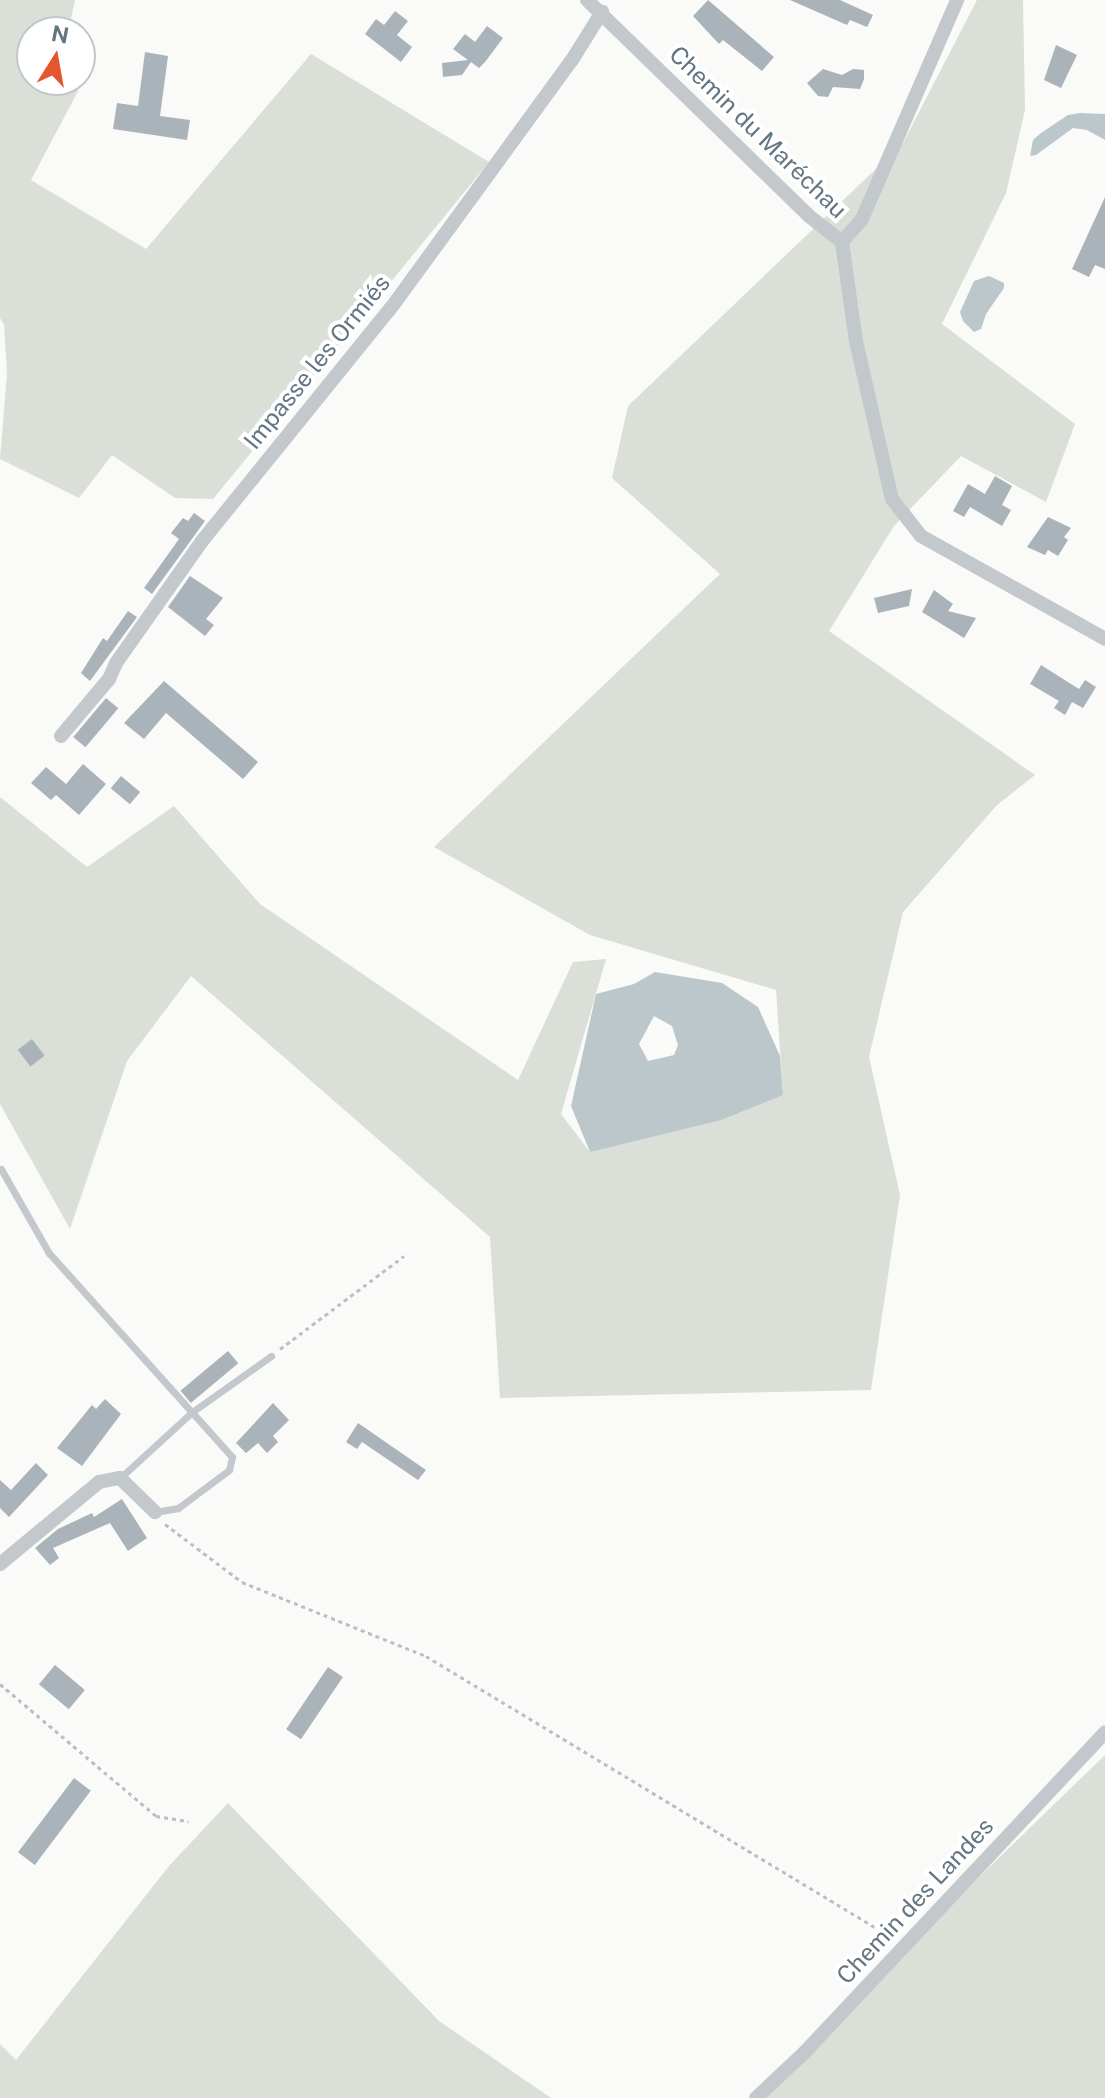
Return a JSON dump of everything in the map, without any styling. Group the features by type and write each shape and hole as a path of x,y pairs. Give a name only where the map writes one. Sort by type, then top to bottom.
{"street":[{"name":"Chemin du Maréchau","path":"587,0 809,216 842,242 862,219 957,0"},
{"name":"Impasse les Ormiés","path":"61,736 109,679 116,663 202,541 391,308 572,60 602,12"},
{"path":"842,242 856,341 892,499 921,536 1105,639"},
{"path":"0,1564 99,1482 120,1478 155,1512"},
{"name":"Chemin des Landes","path":"756,2098 1105,1732"}],"lane":[{"path":"1,1169 49,1253 232,1457 233,1464 178,1508 155,1512"},
{"path":"120,1478 192,1412 271,1356"}],"path":[{"path":"271,1356 404,1256"},
{"path":"155,1512 170,1529 242,1582 426,1656 905,1945"},
{"path":"0,1684 156,1816 189,1821"}],"shaded area":[{"path":"0,0 75,0 72,16 16,16 16,96 75,96 31,180 146,249 311,54 489,162 213,499 175,498 112,455 79,498 0,459 7,373 4,325 0,318"},
{"path":"977,0 1023,0 1025,110 1006,193 942,324 1075,424 1046,502 961,456 894,526 829,631 1035,775 997,805 903,912 869,1057 900,1195 871,1390 500,1398 490,1237 191,976 127,1061 70,1229 0,1104 0,797 87,867 174,806 260,904 518,1080 573,962 606,959 561,1114 590,1152 783,1095 776,990 590,935 434,847 720,574 612,478 628,406 903,143"},
{"path":"1105,114 1105,140 1087,130 1073,128 1036,155 1030,156 1033,140 1041,133 1068,115"},
{"path":"989,276 1004,283 1004,288 986,314 981,329 974,332 963,321 960,312 974,281"},
{"path":"655,972 722,983 758,1007 780,1056 783,1095 721,1120 590,1152 571,1106 596,994 634,984","holes":["654,1016 672,1026 678,1045 674,1055 648,1061 639,1044"]},
{"path":"1105,1755 1105,2098 751,2098"},
{"path":"228,1803 439,2021 551,2098 0,2098 0,2044 16,2060 169,1866"}],"building":[{"path":"708,0 774,57 762,71 723,40 719,44 693,16"},
{"path":"790,0 840,0 873,15 867,27 850,20 847,25"},
{"path":"395,11 408,21 397,35 412,47 401,62 365,34 376,19 384,25"},
{"path":"487,26 503,38 485,62 479,68 471,62 462,75 443,77 442,63 468,60 453,49 465,34 475,42"},
{"path":"1056,45 1077,55 1061,88 1044,80"},
{"path":"145,52 168,56 160,116 190,120 187,140 113,129 117,103 138,106"},
{"path":"823,69 842,75 853,69 864,70 864,79 860,89 833,87 828,97 818,96 807,83"},
{"path":"1105,197 1105,269 1095,265 1089,277 1072,269"},
{"path":"995,476 1012,486 1002,505 1011,510 1002,526 970,507 964,517 953,511 968,484 985,494"},
{"path":"194,513 205,521 152,594 144,588 179,539 171,533 183,518 188,521"},
{"path":"1048,517 1071,528 1064,537 1068,540 1058,556 1048,550 1045,555 1027,547"},
{"path":"190,576 223,598 206,619 214,625 205,636 168,607"},
{"path":"912,589 909,606 878,613 874,598"},
{"path":"934,590 953,604 948,611 976,618 964,638 922,612"},
{"path":"128,611 137,617 90,681 81,673 103,638 107,641"},
{"path":"1041,665 1079,689 1085,680 1096,687 1083,708 1072,702 1065,715 1054,708 1059,701 1030,684"},
{"path":"164,681 258,762 243,779 166,713 144,739 124,723"},
{"path":"106,698 118,708 85,747 73,737"},
{"path":"83,764 106,784 79,815 56,795 51,800 31,783 46,767 66,784"},
{"path":"121,776 140,792 130,804 111,788"},
{"path":"32,1039 45,1056 30,1067 18,1050"},
{"path":"228,1351 238,1363 191,1403 181,1391"},
{"path":"105,1399 121,1414 82,1466 57,1448 92,1405 96,1409"},
{"path":"273,1403 289,1420 273,1436 278,1442 267,1453 258,1443 246,1453 236,1443"},
{"path":"358,1423 426,1470 418,1480 362,1442 357,1449 346,1442"},
{"path":"36,1463 48,1475 9,1517 0,1508 0,1480 11,1490"},
{"path":"122,1499 147,1538 128,1551 110,1523 53,1548 59,1558 50,1565 35,1548 58,1529 92,1513 94,1517"},
{"path":"55,1665 85,1690 69,1709 39,1684"},
{"path":"328,1667 343,1677 301,1739 286,1729"},
{"path":"74,1778 91,1791 35,1865 18,1852"}]}
